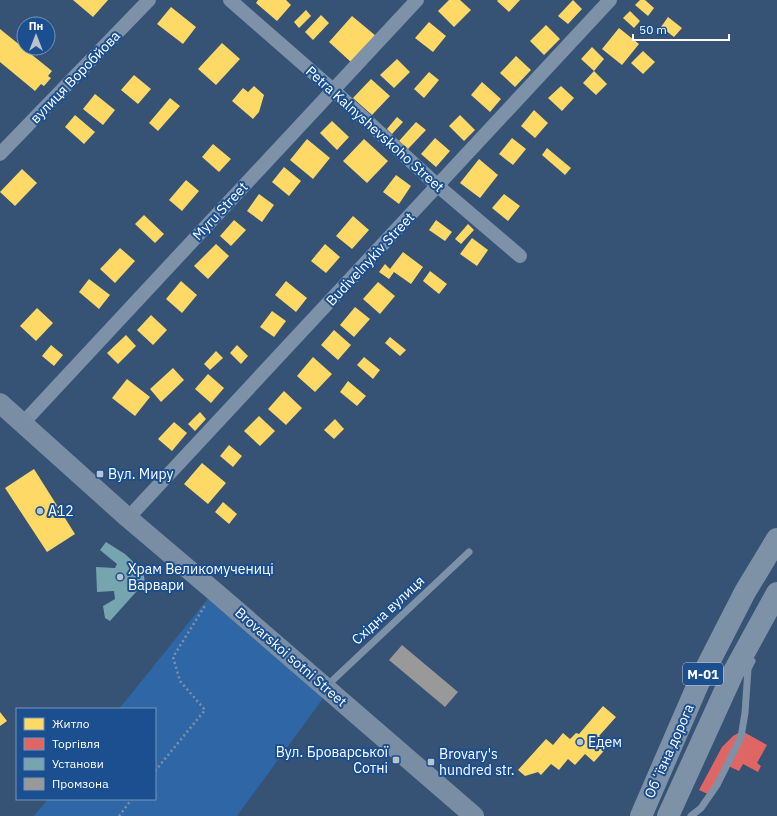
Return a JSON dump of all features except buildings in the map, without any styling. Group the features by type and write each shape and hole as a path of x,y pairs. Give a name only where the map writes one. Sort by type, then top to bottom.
{"highway":[{"name":"Обʼїзна дорога","path":"641,816 699,682 745,592 777,539"},
{"name":"Обʼїзна дорога","path":"676,813 733,673 777,593"}],"street":[{"name":"вулиця Воробйова","path":"0,154 149,0"},
{"name":"Myru Street","path":"23,423 417,0"},
{"name":"Budivelnykiv Street","path":"128,518 610,0"},
{"name":"Petra Kalnyshevskoho Street","path":"234,1 438,186 520,256"},
{"name":"Brovarskoi sotni Street","path":"0,402 128,518 474,816"},
{"path":"630,816 688,685 745,592"}],"lane":[{"name":"Східна вулиця","path":"327,688 333,680 469,552"},
{"path":"676,813 701,808 717,785 741,737 745,713 748,669 755,655"}],"path":[{"path":"156,770 205,710 180,681 173,657 214,591"},
{"path":"119,816 131,800"}],"shaded area":[{"path":"214,591 324,697 237,816 34,816 47,800 156,800 156,708 120,708"}],"place":[{"name":"Вул. Миру","path":"100,474"},
{"name":"А12","path":"40,511"},
{"name":"Храм Великомучениці Варвари","path":"120,577"},
{"name":"Едем","path":"580,742"},
{"name":"Вул. Броварської Cотні","path":"396,760"},
{"name":"Brovary's hundred str.","path":"431,762"}]}
